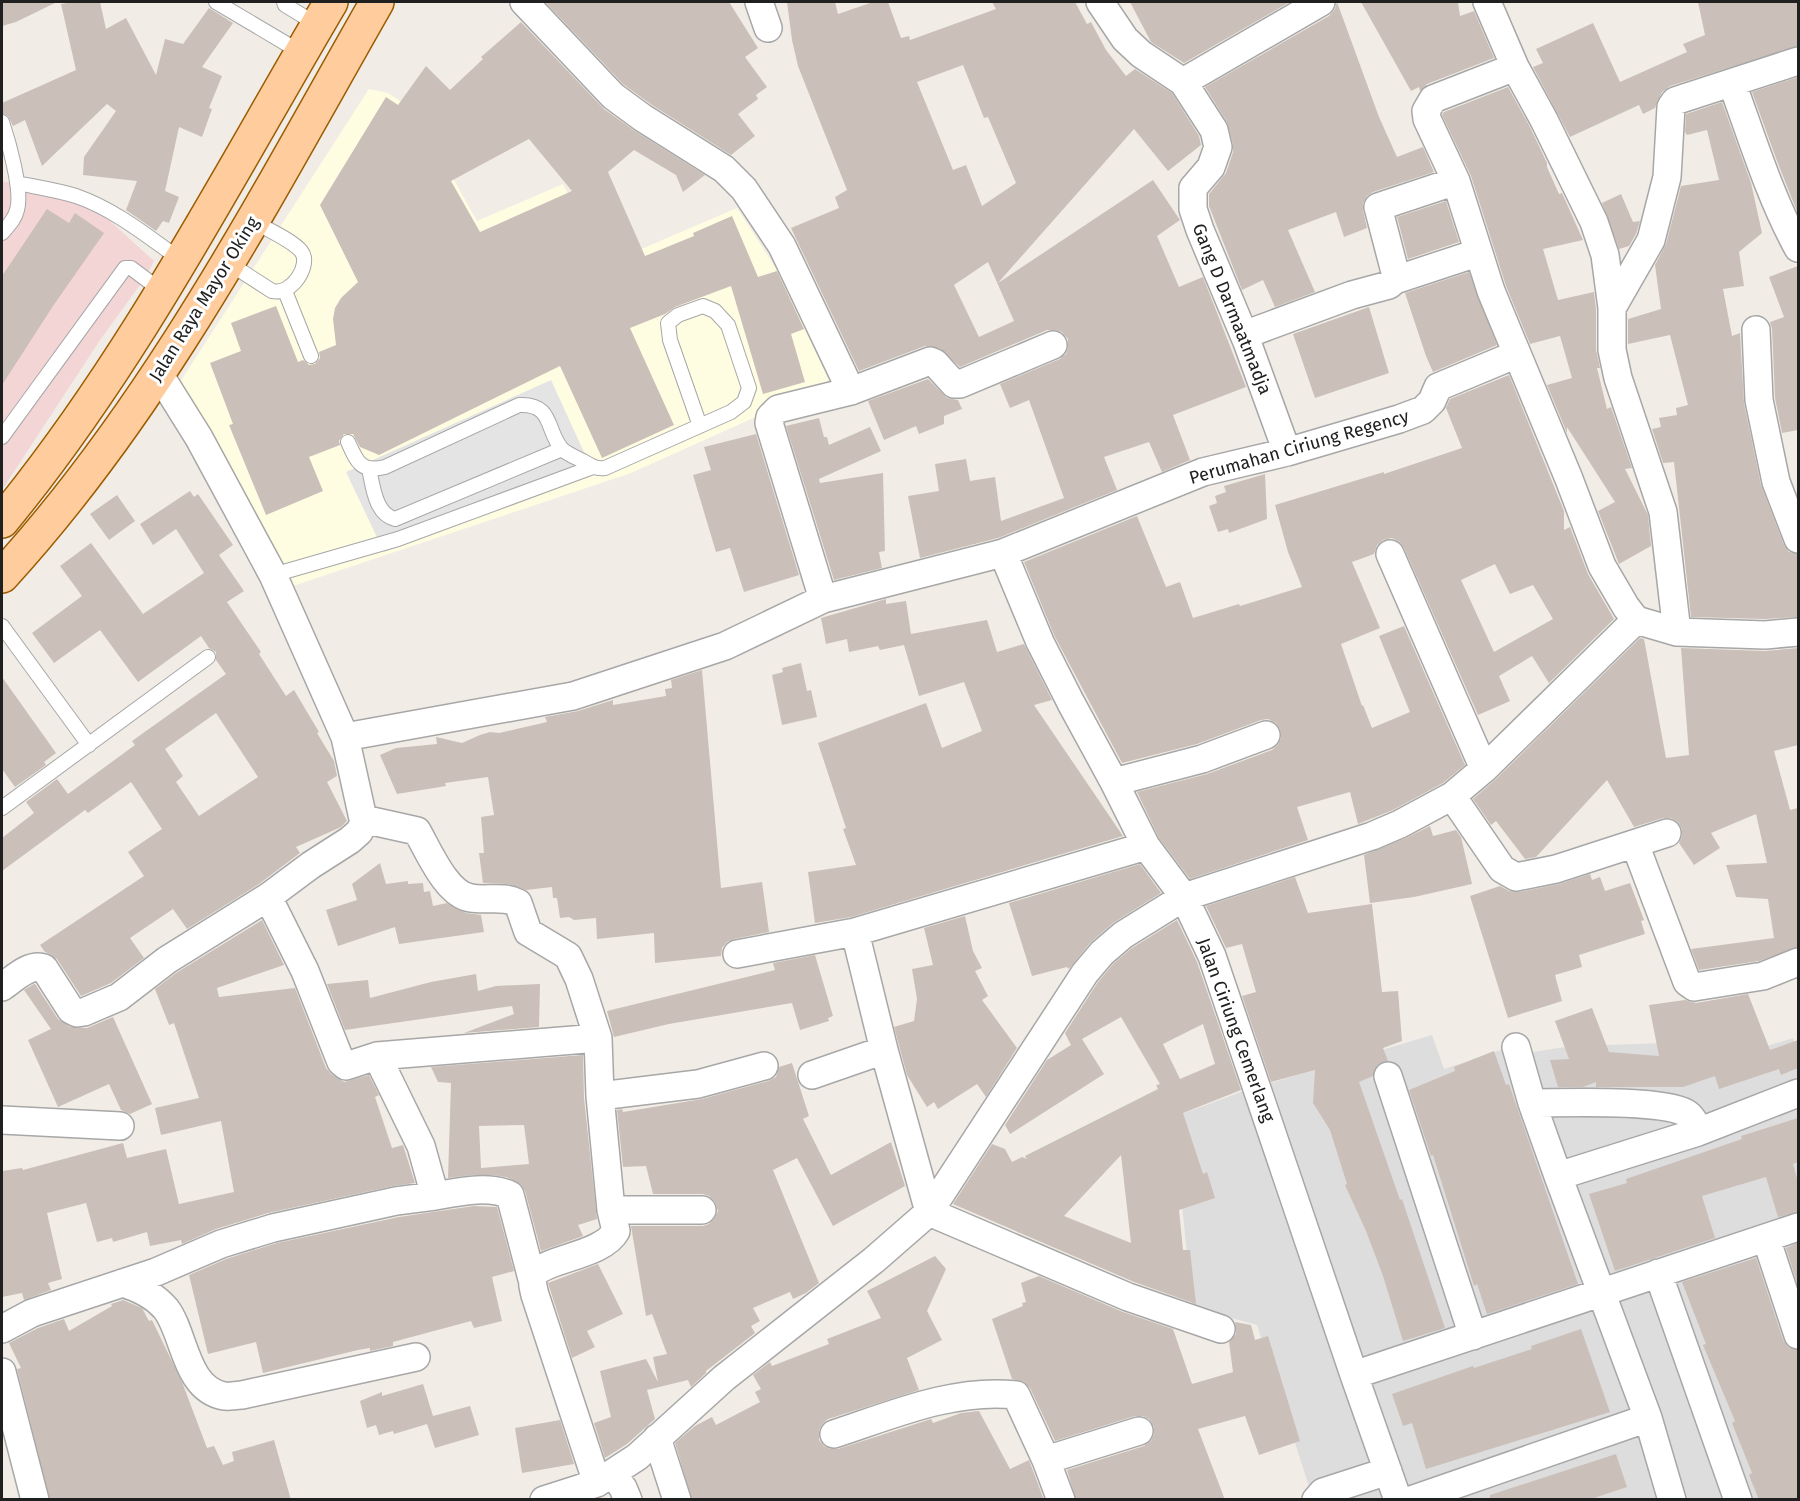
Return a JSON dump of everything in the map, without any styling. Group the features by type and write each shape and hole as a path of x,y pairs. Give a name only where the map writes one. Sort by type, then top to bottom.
{"main road":[{"name":"Jalan Raya Mayor Oking","path":"2,576 30,545 85,475 159,374 252,221 377,2"},
{"path":"2,520 47,463 120,360 164,292 324,13"}],"street":[{"path":"524,2 613,96 643,118 724,169 744,189 782,246 850,392"},
{"path":"759,2 768,28"},
{"name":"Gang D Darmaatmadja","path":"1100,2 1125,39 1141,54 1183,82 1214,130 1218,147 1211,167 1193,188 1193,208 1200,231 1244,335 1287,452"},
{"path":"1183,82 1321,2"},
{"path":"1487,2 1515,67 1594,222 1605,255 1612,308 1612,350 1618,378 1663,512 1677,632"},
{"path":"1612,308 1651,240 1667,177 1671,107 1675,101 1798,61"},
{"path":"1515,67 1433,99 1426,111 1427,119 1456,181 1477,253 1602,566 1613,587 1636,620 1677,632 1765,635 1798,632"},
{"path":"1732,82 1768,180 1798,248"},
{"path":"1395,280 1395,272 1378,207 1456,181"},
{"path":"1244,335 1352,295 1389,285 1395,280 1477,253"},
{"path":"1756,330 1759,400 1776,482 1798,539"},
{"path":"823,599 769,423 770,417 778,409 850,392 930,361 934,362 954,384 960,384 1053,345"},
{"name":"Perumahan Ciriung Regency","path":"345,737 573,696 724,646 823,599 1003,553 1203,472 1287,452 1399,420 1423,410 1432,401 1438,387 1517,354"},
{"path":"2,987 36,966 44,968 71,1010 77,1013 120,997 167,960 268,897 350,840 359,832 364,823 345,737 273,575 199,438 159,374"},
{"name":"Jalan Ciriung Cemerlang","path":"1003,553 1040,642 1146,846 1184,897 1212,956 1398,1500"},
{"path":"1390,554 1484,769"},
{"path":"544,1500 605,1478 637,1457 724,1378 873,1260 928,1212 1084,973 1123,935 1184,897 1372,836 1452,796 1484,769 1636,620"},
{"path":"1114,782 1202,759 1266,735"},
{"path":"1452,796 1502,869 1516,877 1556,869 1667,833"},
{"path":"363,819 417,831 456,893 471,898 510,899 518,903 528,932 568,956 590,1008 598,1038 600,1095 610,1210 616,1231 612,1238 591,1250 545,1267 532,1279"},
{"path":"1635,844 1687,982 1694,987 1763,976 1798,962"},
{"path":"737,954 855,932 1146,846"},
{"path":"268,897 305,971 341,1062 346,1066 377,1056 598,1038"},
{"path":"855,932 928,1212"},
{"path":"1516,1047 1532,1103 1648,1418 1672,1500"},
{"path":"812,1076 884,1050"},
{"path":"377,1056 421,1146 435,1196"},
{"path":"600,1095 698,1084 764,1066"},
{"path":"1388,1076 1473,1336"},
{"path":"1558,1176 1698,1132 1798,1093"},
{"path":"1532,1103 1648,1105 1676,1109 1692,1118 1698,1132"},
{"path":"2,1120 120,1126"},
{"path":"2,1329 32,1313 156,1272 221,1244 273,1228 396,1201 466,1191 495,1191 510,1195 535,1295 605,1478 623,1488 628,1500"},
{"path":"610,1210 702,1209"},
{"path":"928,1212 1128,1297 1221,1329"},
{"path":"1354,1375 1798,1227"},
{"path":"1766,1238 1798,1335"},
{"path":"1658,1273 1738,1500"},
{"path":"122,1283 138,1287 153,1296 167,1311 184,1355 193,1371 207,1389 224,1397 416,1357"},
{"path":"2,1372 35,1500"},
{"path":"834,1434 921,1405 982,1394 1016,1395 1046,1460 1061,1500"},
{"path":"1411,1500 1648,1418"},
{"path":"1046,1460 1139,1431"},
{"path":"657,1438 677,1500"},
{"path":"1316,1500 1323,1492 1388,1472"}],"lane":[{"path":"216,2 302,53"},
{"path":"284,2 291,9 324,13"},
{"path":"2,122 10,145 19,204 17,211 2,233"},
{"path":"16,183 68,194 108,210 182,260"},
{"path":"227,262 272,291 285,291 293,285 305,264 305,256 299,249 252,221"},
{"path":"2,437 125,268 131,268 164,292"},
{"path":"285,291 311,356"},
{"path":"273,575 398,539 593,467 605,468 700,426 738,408 747,396 748,388 728,325 715,311 703,306 678,315 668,323 672,348 700,426"},
{"path":"348,442 356,459 364,467 369,469 385,467 519,405 534,406 545,414 562,449 593,467"},
{"path":"369,469 382,511 388,517 395,519 562,449"},
{"path":"2,626 89,745"},
{"path":"2,808 208,657"}],"shaded area":[{"path":"369,89 388,93 415,111 477,221 563,184 604,265 737,208 840,375 769,411 631,473 290,587 175,390"},
{"path":"2,181 71,195 110,221 154,261 145,278 100,340 2,490"},
{"path":"551,380 594,474 384,552 346,472"},
{"path":"1432,1035 1444,1069 1522,1043 1527,1053 1571,1046 1701,1042 1713,1063 1793,1038 1795,1044 1798,1043 1798,1499 1313,1499 1257,1325 1192,1307 1182,1204 1168,1119 1241,1092"}],"building":[{"path":"2,2 57,2 16,22 2,26"},
{"path":"100,2 106,29 126,18 156,75 165,39 183,44 209,8 233,23 202,67 222,76 209,108 212,109 202,137 179,127 165,191 179,197 169,223 163,221 156,231 126,210 137,181 83,175 84,157 116,111 107,104 42,166 25,120 13,126 8,116 2,113 2,103 76,70 61,4"},
{"path":"545,2 729,2 758,48 745,57 767,87 756,95 758,99 738,114 755,136 731,155 652,105 623,84"},
{"path":"787,2 835,2 838,14 873,2 888,2 901,38 909,36 910,40 996,9 992,2 1075,2 1087,24 1091,22 1106,50 1126,76 1135,69 1172,93 1199,136 1201,145 1168,171 1134,129 998,283 1153,180 1180,220 1157,236 1179,287 1203,277 1246,387 1173,415 1190,460 1162,472 1149,442 1104,457 1117,490 998,538 920,558 908,496 939,491 935,464 966,459 970,481 995,477 1001,521 1064,498 1029,400 1010,408 1000,384 1060,359 1066,354 1068,339 1062,332 1047,330 960,367 941,349 925,346 859,371 791,228 839,208 835,197 847,190 798,66","holes":["963,65 984,118 988,117 1016,183 982,206 966,165 953,170 917,82","988,262 1014,321 979,337 954,285"]},
{"path":"1130,2 1290,2 1184,63 1151,42"},
{"path":"1337,2 1379,117 1397,157 1423,147 1434,172 1367,196 1363,203 1363,210 1367,228 1344,237 1336,212 1288,230 1315,292 1275,307 1263,280 1242,290 1209,206 1209,194 1226,173 1233,152 1233,144 1227,122 1205,87 1329,16"},
{"path":"1361,2 1458,2 1460,16 1474,11 1494,58 1427,84 1420,91 1419,87 1411,91"},
{"path":"1698,2 1798,2 1798,46 1670,86 1662,92 1655,108 1643,114 1639,105 1570,137 1533,67 1543,63 1536,49 1593,23 1620,82 1687,52 1683,44 1705,35"},
{"path":"521,22 604,109 705,175 683,192 676,175 634,150 608,172 645,256 694,236 693,233 732,216 758,277 777,271 804,329 791,334 805,382 763,394 731,286 675,307 665,314 630,328 674,425 602,458 560,366 379,455 360,447 353,434 344,434 339,441 340,445 309,457 323,491 266,515 229,425 233,424 210,363 241,351 231,323 276,306 298,362 303,360 309,365 315,364 320,358 319,352 336,345 333,319 335,308 341,298 358,282 320,205 386,97 398,105 426,66 450,90 483,59 481,57","holes":["529,139 572,191 480,232 451,181"]},
{"path":"1798,77 1798,214 1752,92"},
{"path":"1508,87 1530,127 1559,194 1562,193 1583,240 1543,249 1558,300 1594,292 1596,350 1600,368 1597,368 1607,409 1611,407 1632,468 1625,469 1648,515 1651,546 1619,564 1598,511 1615,502 1567,427 1567,433 1547,385 1572,378 1560,336 1530,344 1506,286 1471,176 1442,115 1444,112"},
{"path":"1722,102 1751,183 1762,233 1739,252 1744,286 1723,289 1732,336 1740,333 1744,403 1761,485 1784,545 1789,552 1798,554 1798,617 1765,619 1691,617 1674,462 1663,463 1652,429 1661,427 1659,418 1677,415 1676,408 1688,405 1670,335 1628,344 1628,319 1661,309 1655,265 1666,244 1681,186 1719,180 1707,130 1687,135 1685,132 1686,114"},
{"path":"1621,194 1633,222 1640,221 1629,246 1619,249 1602,203"},
{"path":"1446,201 1459,242 1408,259 1397,217"},
{"path":"47,209 69,223 75,213 104,233 2,385 2,276"},
{"path":"1798,266 1798,430 1782,433 1775,398 1770,322 1784,317 1769,277"},
{"path":"1469,272 1497,345 1433,372 1405,293"},
{"path":"1369,307 1389,373 1315,398 1293,334"},
{"path":"1509,375 1564,511 1564,530 1570,527 1588,574 1614,619 1549,683 1532,656 1499,676 1510,701 1478,715 1404,548 1400,542 1392,538 1383,540 1377,545 1374,554 1352,562 1380,628 1341,644 1362,706 1372,728 1410,712 1379,636 1404,626 1465,765 1443,783 1393,810 1358,824 1350,792 1297,807 1308,840 1190,879 1159,838 1137,792 1207,774 1272,750 1281,738 1280,729 1276,723 1268,719 1261,720 1197,744 1122,763 1054,635 1024,562 1137,516 1166,587 1180,582 1193,618 1302,587 1288,552 1275,505 1384,472 1384,474 1462,448 1446,408 1450,399","holes":["1495,564 1510,594 1533,585 1553,619 1494,652 1461,580"]},
{"path":"928,379 947,398 958,400 962,409 944,416 944,424 919,434 916,426 884,440 868,401"},
{"path":"819,418 824,437 827,437 829,445 870,427 881,451 819,479 820,483 883,473 885,551 879,552 882,568 834,580 786,426"},
{"path":"756,434 799,575 744,592 730,548 716,552 693,475 711,470 704,447"},
{"path":"1265,474 1267,519 1229,533 1228,529 1218,532 1209,506 1217,503 1215,496 1226,492 1224,486"},
{"path":"190,491 194,497 198,494 233,545 219,555 244,591 227,602 261,652 259,654 286,696 294,690 319,732 317,733 334,761 337,776 327,782 347,821 341,827 296,847 300,853 259,884 187,929 173,909 130,938 144,958 111,983 81,996 57,959 45,952 40,945 144,876 128,852 162,829 131,782 88,813 85,810 2,871 2,838 34,813 26,802 57,779 68,794 135,745 132,741 226,674 216,660 216,652 209,648 201,636 138,682 100,630 54,663 32,633 82,596 60,566 91,543 143,614 204,573 176,529 153,545 140,524","holes":["216,713 258,777 199,816 176,782 183,776 165,749"]},
{"path":"117,495 135,521 109,540 90,514"},
{"path":"886,599 886,604 906,601 911,634 987,620 997,652 1024,644 1052,700 1034,705 1123,836 851,917 815,923 808,872 856,865 818,743 926,703 942,748 982,731 964,682 919,696 904,645 880,650 878,646 849,652 847,639 826,644 821,618"},
{"path":"1640,638 1644,639 1666,758 1689,755 1681,648 1765,651 1798,648 1798,745 1774,751 1790,810 1798,808 1798,947 1759,961 1699,970 1691,949 1774,938 1768,899 1736,897 1726,865 1767,863 1756,814 1711,833 1720,848 1694,865 1679,843 1682,829 1678,822 1671,818 1663,818 1634,827 1607,780 1536,857 1525,859 1496,821 1491,825 1473,799"},
{"path":"801,663 807,691 811,690 817,717 782,725 772,675 783,672 782,668"},
{"path":"702,670 721,888 762,882 769,932 727,942 722,948 721,956 655,963 654,933 597,939 596,918 574,920 569,917 560,918 557,898 553,898 552,887 526,890 508,884 483,883 479,853 484,853 481,817 494,815 488,777 445,783 446,786 397,794 380,755 396,748 437,744 436,737 462,743 490,732 499,733 547,722 545,717 578,711 613,700 613,705 666,696 665,689 672,688 671,680"},
{"path":"2,677 56,753 44,762 46,765 15,787 2,769"},
{"path":"1430,826 1433,836 1456,830 1461,837 1472,884 1414,897 1370,903 1364,855"},
{"path":"380,863 386,884 408,881 408,884 423,883 424,892 430,891 433,906 447,903 466,913 481,915 484,932 399,944 395,927 338,946 326,910 357,900 352,884"},
{"path":"1140,864 1161,893 1113,923 1090,943 1069,969 1067,967 1032,976 1009,903"},
{"path":"1590,874 1592,880 1600,877 1605,891 1630,883 1644,920 1641,921 1645,934 1579,955 1582,967 1555,975 1562,1001 1508,1018 1470,896 1500,886 1509,891 1519,892 1559,884"},
{"path":"1295,877 1308,913 1372,904 1382,992 1398,991 1402,1041 1383,1048 1388,1061 1377,1065 1373,1076 1359,1082 1400,1200 1402,1199 1445,1328 1403,1341 1383,1276 1345,1185 1347,1184 1330,1130 1313,1103 1315,1070 1271,1082 1242,996 1256,992 1242,944 1226,948 1206,906"},
{"path":"965,916 973,951 982,968 975,971 988,996 982,1000 1017,1048 986,1097 977,1084 938,1109 934,1102 927,1107 907,1075 894,1027 914,1021 917,999 912,969 933,965 924,928"},
{"path":"262,920 284,965 217,988 219,997 295,988 326,1068 331,1074 344,1082 369,1075 379,1095 375,1097 392,1148 403,1145 415,1183 268,1213 216,1229 182,1244 181,1240 150,1246 147,1232 113,1242 112,1238 97,1242 86,1203 47,1213 62,1279 48,1283 51,1290 24,1300 22,1293 2,1297 2,1171 22,1168 23,1170 123,1143 127,1158 166,1149 179,1204 234,1192 221,1121 161,1135 155,1108 199,1098 174,1023 169,1025 155,989 176,973"},
{"path":"1177,920 1197,962 1241,1090 1183,1113 1203,1174 1207,1172 1215,1198 1179,1210 1183,1250 1190,1250 1196,1304 1134,1282 953,1204 992,1144 1005,1149 1012,1162 1022,1157 1027,1159 1025,1156 1158,1089 1156,1085 1160,1084 1121,1017 1082,1039 1104,1074 1010,1134 1005,1125 1047,1060 1071,1045 1065,1033 1098,982 1113,964 1132,948","holes":["1203,1024 1215,1064 1180,1079 1163,1044","1121,1155 1131,1243 1064,1216"]},
{"path":"815,955 833,1016 828,1018 829,1021 800,1030 792,1003 669,1024 614,1037 607,1011 775,970 773,963"},
{"path":"476,974 478,991 496,986 540,984 539,1027 464,1033 514,1014 512,1006 345,1030 327,984 368,980 370,998 431,982"},
{"path":"34,984 58,1019 70,1027 87,1028 113,1017 152,1104 130,1114 121,1110 109,1084 58,1107 28,1040 51,1029 24,990"},
{"path":"1748,994 1770,1050 1798,1040 1798,1068 1781,1075 1779,1069 1719,1089 1715,1076 1683,1087 1596,1087 1596,1082 1583,1087 1558,1087 1550,1060 1569,1059 1555,1021 1592,1008 1609,1052 1659,1056 1649,1005 1685,1000 1696,1003"},
{"path":"1494,1051 1506,1085 1509,1084 1578,1284 1487,1314 1477,1284 1474,1286 1433,1155 1431,1156 1409,1090 1455,1071 1454,1067"},
{"path":"583,1055 584,1098 597,1219 578,1225 583,1236 541,1251 525,1191 521,1184 506,1177 493,1175 448,1178 451,1083 438,1082 431,1067","holes":["524,1125 529,1164 481,1168 479,1126"]},
{"path":"792,1063 809,1116 803,1119 831,1175 891,1142 905,1186 833,1226 797,1158 773,1170 819,1283 793,1299 790,1292 753,1308 760,1321 751,1326 755,1333 706,1371 691,1387 688,1380 647,1390 655,1419 627,1444 605,1458 594,1423 611,1417 600,1371 646,1359 658,1382 653,1357 667,1354 652,1314 646,1316 631,1226 703,1226 715,1218 718,1211 715,1202 703,1194 653,1194 646,1166 623,1167 617,1110 622,1109 623,1112 702,1099 768,1081 776,1077 779,1067"},
{"path":"1798,1118 1798,1162 1793,1164 1798,1182 1798,1212 1778,1217 1766,1177 1702,1196 1715,1238 1615,1271 1589,1194 1627,1183 1626,1179 1742,1139 1741,1136"},
{"path":"474,1206 497,1207 514,1271 492,1277 502,1321 474,1328 471,1321 393,1342 393,1346 370,1351 370,1348 358,1350 263,1373 256,1342 208,1354 189,1275 226,1259 277,1243 399,1217"},
{"path":"1798,1243 1798,1286 1786,1248"},
{"path":"935,1256 946,1269 927,1311 942,1340 907,1358 919,1390 828,1419 819,1430 819,1440 830,1449 838,1449 931,1419 933,1423 961,1413 979,1411 1010,1469 1029,1460 1044,1500 692,1500 675,1443 695,1426 712,1417 716,1425 760,1402 755,1392 761,1389 753,1375 770,1362 772,1366 829,1344 827,1339 881,1318 867,1291"},
{"path":"1756,1258 1783,1340 1788,1347 1798,1350 1798,1500 1759,1500 1749,1475 1752,1473 1732,1423 1735,1421 1703,1345 1706,1344 1682,1282"},
{"path":"598,1264 623,1314 587,1331 595,1347 572,1358 548,1283"},
{"path":"1039,1276 1123,1312 1173,1329 1192,1384 1233,1372 1229,1342 1236,1334 1235,1322 1251,1325 1255,1340 1268,1336 1300,1441 1259,1455 1245,1416 1198,1429 1225,1500 1076,1500 1067,1470 1144,1446 1151,1441 1154,1427 1149,1419 1135,1416 1055,1441 1030,1388 1024,1382 1012,1379 992,1319 1023,1306 1022,1303 1026,1302 1021,1283"},
{"path":"123,1300 142,1308 149,1321 152,1320 182,1382 207,1448 214,1446 223,1465 234,1461 232,1452 274,1440 291,1500 50,1500 17,1369 21,1368 9,1343 38,1328 64,1319 69,1331 112,1306 111,1304"},
{"path":"1581,1329 1610,1412 1426,1469 1412,1423 1403,1426 1392,1394 1473,1366 1474,1368 1532,1349 1531,1346"},
{"path":"423,1384 433,1416 470,1406 479,1435 435,1448 427,1424 394,1434 393,1431 379,1435 376,1425 367,1428 360,1401 382,1392 382,1396"},
{"path":"560,1420 574,1464 522,1473 515,1428"},
{"path":"1616,1454 1627,1487 1588,1500 1490,1500 1490,1495"}]}
